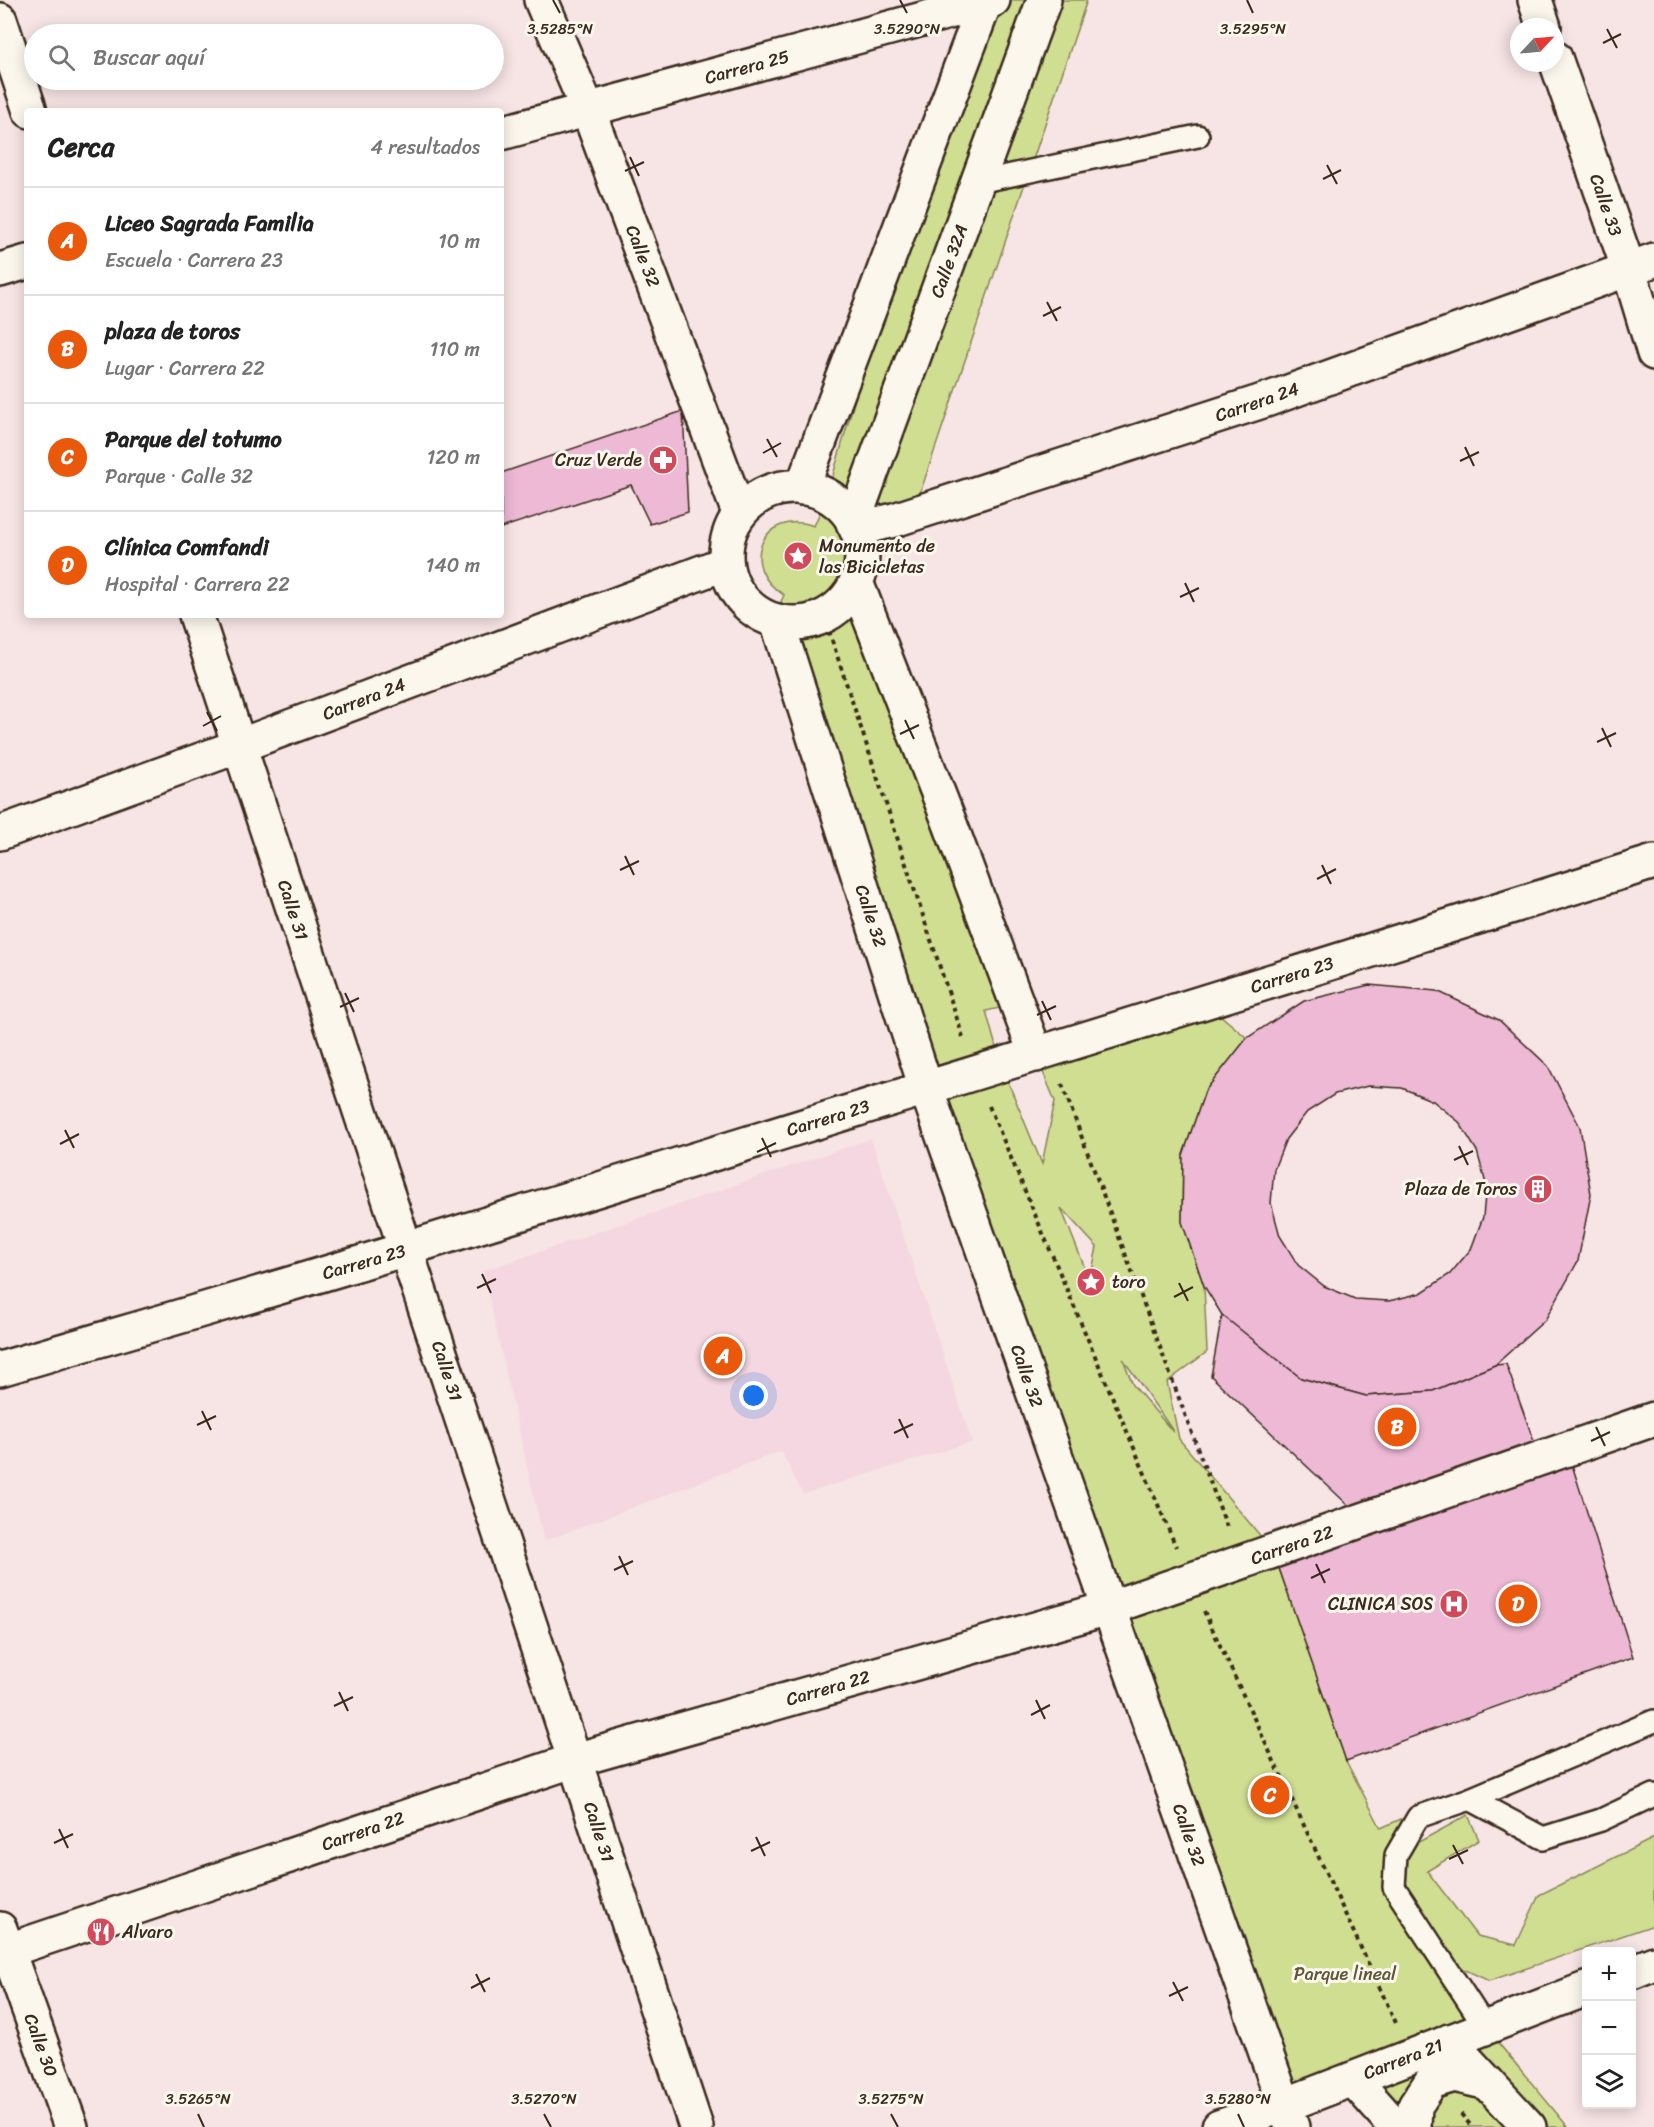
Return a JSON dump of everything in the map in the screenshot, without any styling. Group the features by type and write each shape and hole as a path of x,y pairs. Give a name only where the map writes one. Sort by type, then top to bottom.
{"street":[{"name":"Calle 32","path":"541,0 588,110 739,513"},
{"name":"Calle 32A","path":"854,526 1044,0"},
{"path":"1535,0 1541,18"},
{"name":"Carrera 25","path":"504,132 989,1"},
{"path":"802,488 989,1"},
{"path":"0,20 29,108"},
{"name":"Calle 33","path":"1561,72 1641,265 1654,353"},
{"path":"0,270 24,263"},
{"name":"Carrera 24","path":"854,526 894,520 1269,399 1641,265"},
{"path":"784,487 802,488 827,496 846,512 861,546 861,564 856,582 848,596 824,616 794,623 777,621 758,613 743,600 732,583 726,563 729,537 739,513 752,501 767,492 784,487"},
{"name":"Carrera 24","path":"0,832 238,746 726,563"},
{"path":"856,582 1043,1053"},
{"name":"Calle 31","path":"197,618 696,2127"},
{"name":"Calle 32","path":"777,621 926,1088 1288,2116"},
{"name":"Carrera 23","path":"0,1369 406,1249 1654,862"},
{"name":"Carrera 22","path":"2,1944 575,1760 1109,1608 1654,1419"},
{"name":"Calle 30","path":"2,1944 71,2127"},
{"path":"1636,1970 1654,1963"},
{"name":"Carrera 21","path":"1219,2127 1288,2116 1353,2079 1582,1991"},
{"path":"1449,2042 1529,2127"},
{"path":"1414,2127 1415,2106 1431,2082 1454,2075 1488,2083"},
{"path":"1353,2079 1396,2127"}],"lane":[{"path":"978,182 1198,136"},
{"path":"1486,2028 1394,1887 1396,1855 1418,1817 1470,1799 1654,1721"},
{"path":"1470,1799 1543,1838 1601,1820 1654,1795"}],"path":[{"path":"1043,1053 1241,1562"}],"shaded area":[{"path":"871,1139 972,1442 803,1494 781,1451 544,1541 483,1271"}],"green space":[{"name":"Parque lineal","path":"966,0 1087,0 913,514 856,582 1008,1006 986,1011 1001,1065 1042,1164 1055,1101 1036,1055 1205,1002 1247,1038 1205,1091 1183,1155 1182,1222 1204,1286 1207,1352 1167,1382 1179,1439 1273,1551 1346,1761 1381,1828 1401,1819 1417,1843 1468,1815 1479,1840 1427,1871 1477,1936 1516,1945 1539,1895 1654,1838 1654,1925 1589,1947 1582,1947 1582,1949 1489,1981 1455,1965 1486,2028 1568,2127 1396,2127 1353,2079 1285,2105 926,1088 780,604 784,595 770,583 762,570 759,556 762,543 769,533 781,525 796,523 814,526 827,496 968,7","holes":["1061,1208 1097,1247 1090,1281","1123,1359 1173,1431 1133,1385"]}],"building":[{"path":"683,411 688,512 650,524 631,485 504,527 504,472"},
{"name":"Plaza de Toros","path":"1369,985 1437,991 1499,1020 1548,1066 1580,1127 1591,1194 1578,1261 1545,1320 1495,1365 1433,1391 1366,1396 1301,1378 1258,1351 1222,1315 1204,1286 1182,1222 1183,1155 1205,1091 1247,1038 1304,1001","holes":["1368,1086 1402,1088 1433,1101 1459,1122 1477,1151 1486,1184 1483,1217 1471,1249 1450,1274 1421,1293 1389,1301 1355,1299 1324,1286 1298,1265 1280,1236 1271,1203 1274,1169 1286,1139 1307,1112 1335,1094"]},
{"path":"1222,1315 1301,1378 1366,1396 1433,1391 1495,1365 1506,1364 1540,1458 1364,1520 1211,1376"},
{"name":"CLINICA SOS","path":"1567,1449 1633,1657 1346,1761 1273,1551"}],"place":[{"name":"Cruz Verde","path":"663,460"},
{"name":"Monumento de las Bicicletas","path":"798,556"},
{"name":"Plaza de Toros","path":"1538,1189"},
{"name":"toro","path":"1091,1282"},
{"name":"Liceo Sagrada Familia","path":"723,1356"},
{"name":"plaza de toros","path":"1397,1427"},
{"name":"CLINICA SOS","path":"1454,1604"},
{"name":"Clínica Comfandi","path":"1518,1604"},
{"name":"Parque del totumo","path":"1270,1795"},
{"name":"Alvaro","path":"101,1932"}]}
